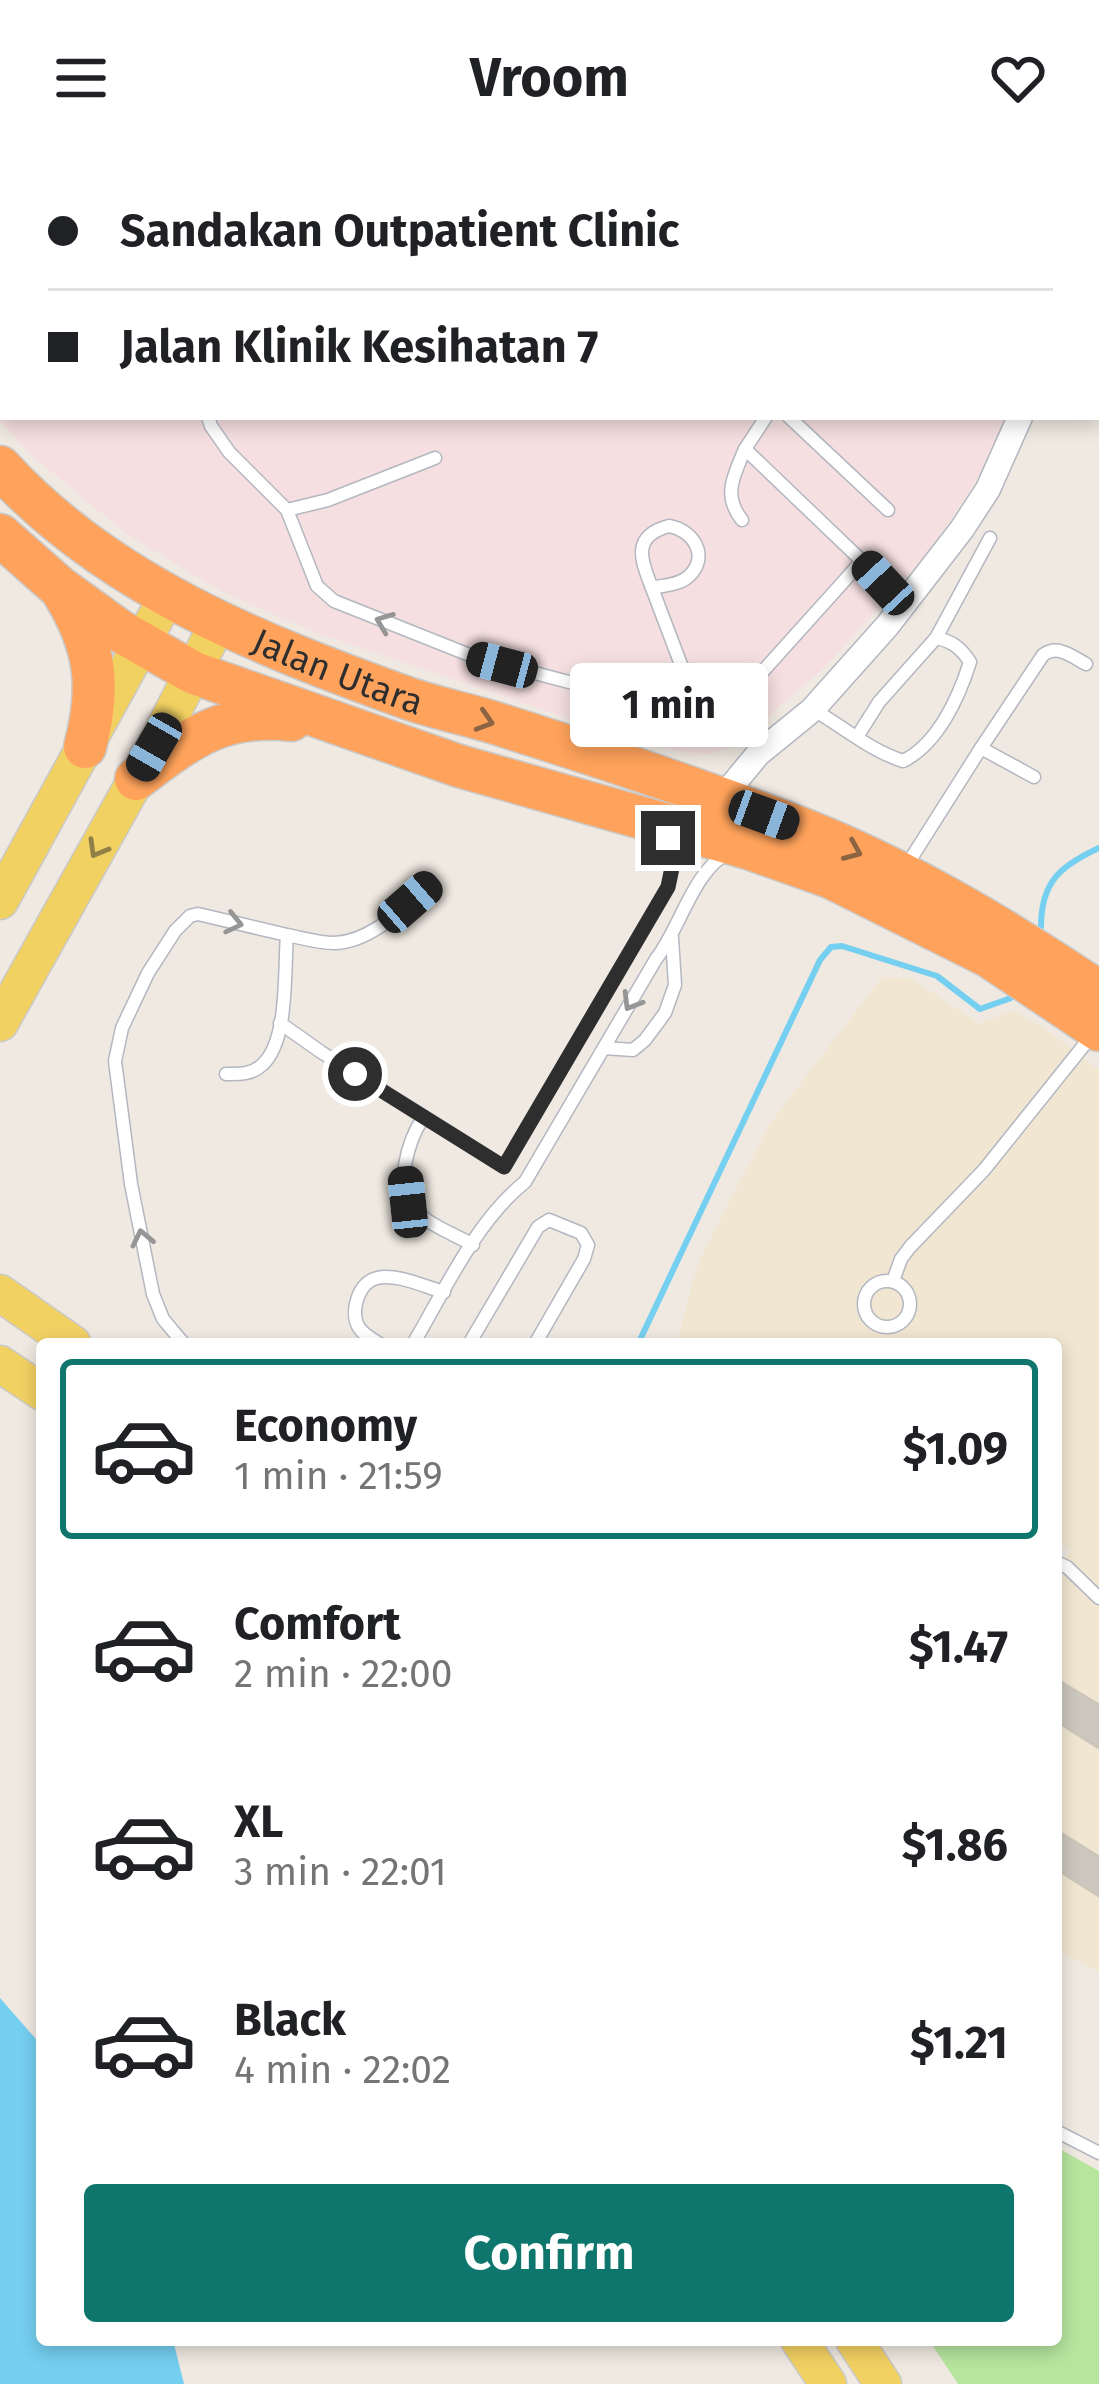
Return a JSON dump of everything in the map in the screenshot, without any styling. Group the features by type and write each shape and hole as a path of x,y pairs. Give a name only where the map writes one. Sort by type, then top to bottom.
{"highway":[{"name":"Jalan Utara","path":"0,466 85,542 167,597 218,623 422,702 721,799 903,872 1052,979 1098,1029"},
{"name":"Jalan Utara","path":"0,535 59,587 141,645 194,673 435,758 748,848 1002,946"},
{"path":"59,587 80,621 94,667 93,715 85,747"},
{"path":"422,702 416,714 435,758"},
{"path":"136,778 170,753 231,721 262,717 340,725"},
{"name":"Jalan Utara","path":"1052,979 1099,992"}],"main road":[{"path":"0,902 167,597"},
{"path":"0,1024 218,623"},
{"path":"0,1289 65,1338"},
{"path":"0,1364 36,1389"},
{"path":"803,2346 828,2384"},
{"path":"858,2346 883,2384"}],"street":[{"path":"721,799 758,754 812,710 887,626 988,489 1019,420"}],"lane":[{"path":"209,420 229,452 287,510 317,586 334,601 477,658 676,710 713,704 747,689 862,561"},
{"path":"742,520 735,511 730,485 764,420"},
{"path":"792,420 888,510"},
{"path":"745,449 903,605"},
{"path":"287,510 328,500 435,458"},
{"path":"652,588 682,581 696,568 698,549 687,532 660,528 646,539 641,556 652,588 697,707"},
{"path":"857,737 879,702 936,638 990,538"},
{"path":"812,710 876,753 903,761 918,754 953,703 970,662 951,641 936,638"},
{"path":"903,872 1042,656 1057,650 1086,664"},
{"path":"981,748 1034,777"},
{"path":"280,1023 504,1167 668,887 674,858 668,838 650,820"},
{"path":"417,1338 490,1217 525,1182 672,938 697,886 723,854 748,848"},
{"path":"179,1338 163,1319 153,1294 131,1184 115,1061 122,1028 148,973 190,916 330,943 363,936 431,884"},
{"path":"226,1074 248,1074 264,1064 278,1041 287,935"},
{"path":"604,1048 633,1049 665,1013 676,985 672,938"},
{"path":"893,1281 910,1247 984,1170 1098,1029"},
{"path":"423,1118 412,1134 404,1165 408,1202 417,1213 472,1245"},
{"path":"473,1338 538,1227 549,1220 581,1233 588,1245 538,1338"},
{"path":"371,1338 357,1324 356,1300 376,1278 444,1292"},
{"path":"1062,1565 1099,1598"},
{"path":"1062,2134 1099,2153"}],"shaded area":[{"path":"1005,420 977,479 927,554 823,669 733,746 712,754 638,742 314,632 221,591 124,532 30,454 0,421"},
{"path":"882,977 912,979 980,1024 1012,1010 1099,1070 1099,1972 1062,1953 1062,1563 1070,1550 1062,1545 1062,1338 678,1338 699,1261 769,1125"}],"green space":[{"path":"1062,2150 1099,2171 1099,2384 958,2384 933,2346 1062,2346"}],"water":[{"path":"0,1998 36,2039 36,2346 174,2346 184,2384 0,2384"}],"building":[{"path":"1062,1683 1099,1705 1099,1748 1062,1725"},
{"path":"1062,1834 1099,1857 1099,1896 1062,1873"}],"waterway":[{"path":"1041,927 1045,898 1055,877 1099,848"},
{"path":"641,1338 820,960 831,947 842,946 937,976 980,1009 1011,998"}],"route":[{"path":"355,1074 504,1167 668,887 674,858 668,838"}]}
